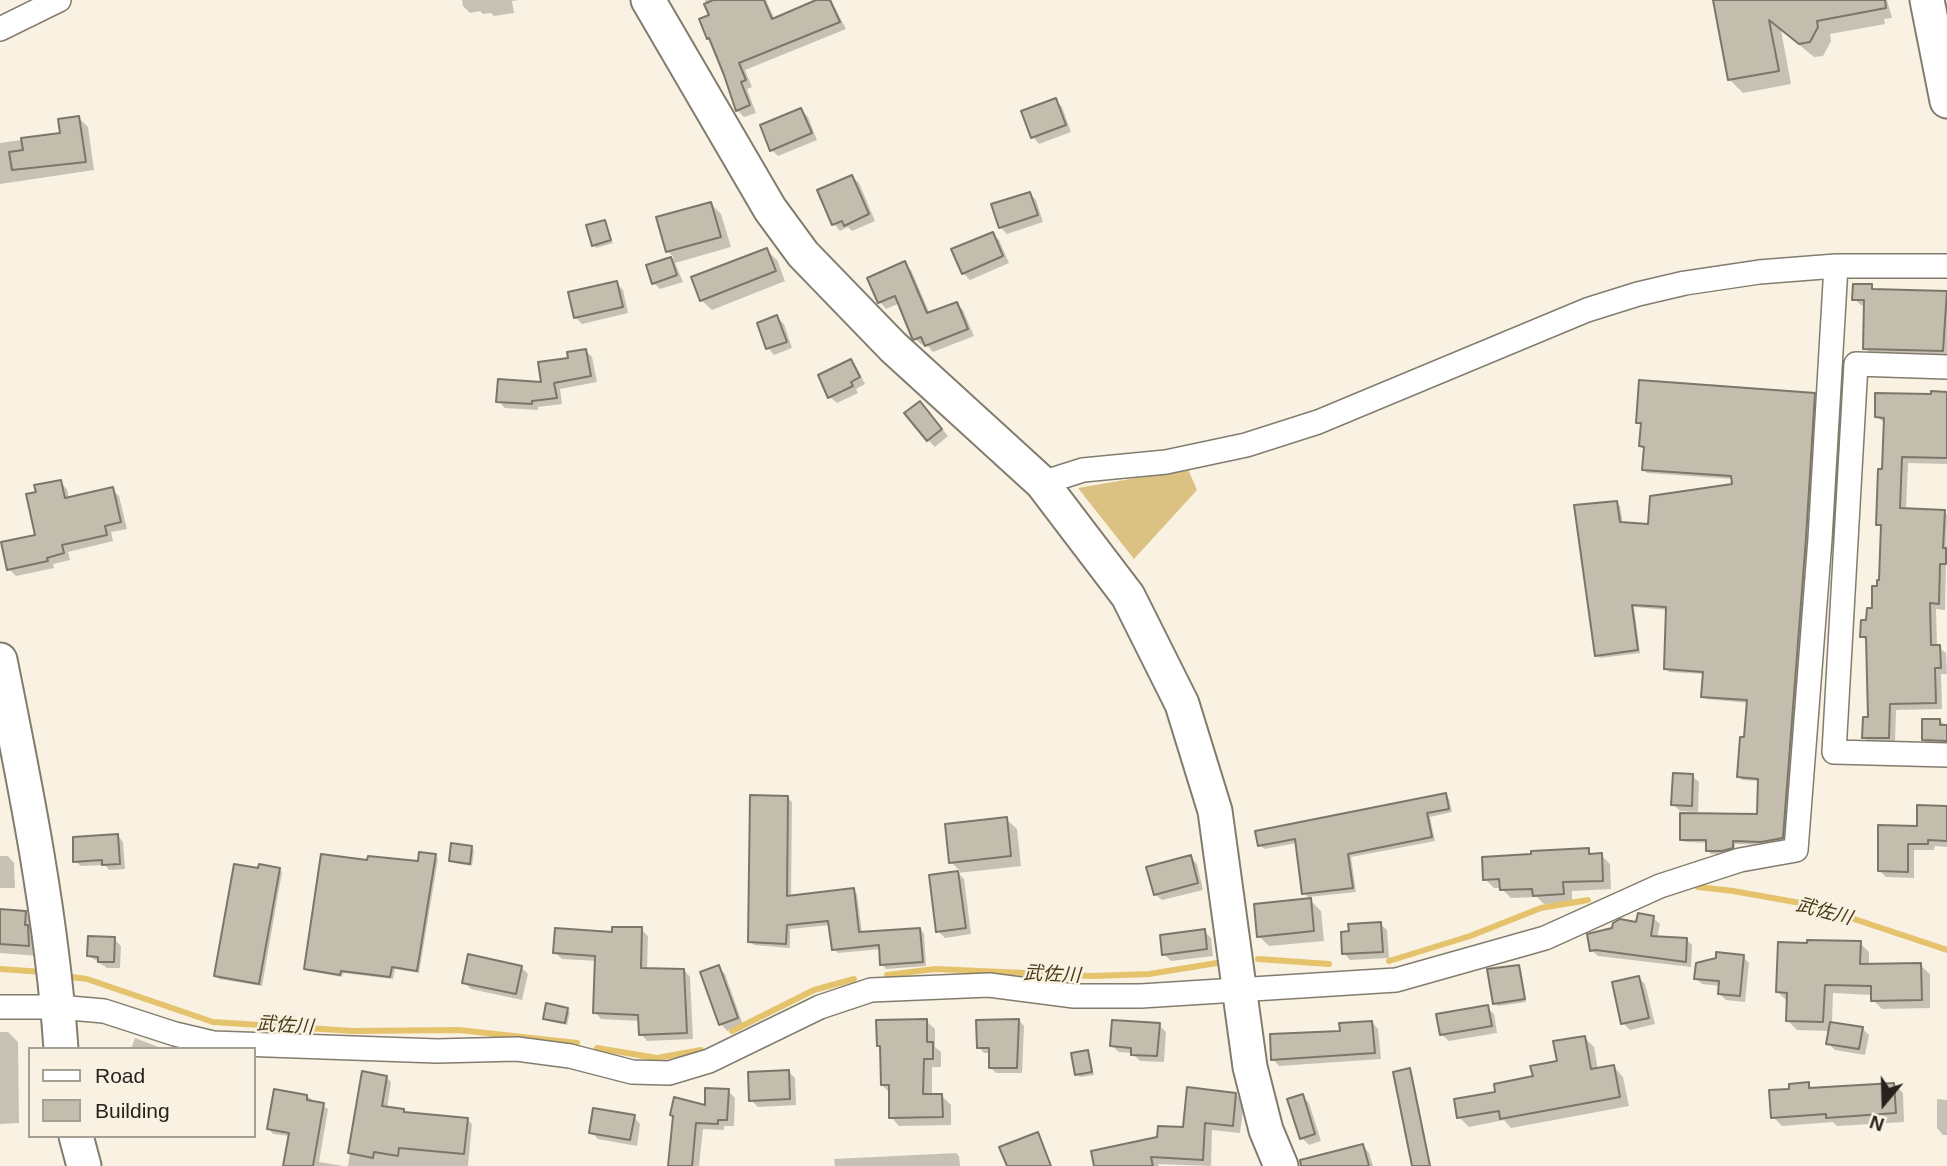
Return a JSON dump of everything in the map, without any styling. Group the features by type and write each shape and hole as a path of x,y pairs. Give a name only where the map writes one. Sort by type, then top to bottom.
{"street":[{"path":"0,29 59,0"},
{"path":"648,0 770,209 803,254 893,347 1042,483 1128,596 1182,704 1215,811 1250,1067 1266,1130 1281,1166"},
{"path":"1927,0 1947,101"},
{"path":"1042,483 1083,470 1166,462 1246,445 1318,422 1587,310 1638,294 1685,283 1759,272 1836,267 1947,266"},
{"path":"0,1007 55,986 104,1011 174,1034 213,1043 437,1051 517,1049 570,1056 632,1072 669,1073 709,1060 820,1007 871,990 989,985 1074,996 1140,996 1396,980 1545,938 1672,882 1740,860 1796,850 1819,553 1836,267"},
{"path":"1947,367 1856,364 1834,752 1947,755"},
{"path":"0,660 37,847 61,1047"},
{"path":"77,1138 84,1166"}],"shaded area":[{"path":"1188,469 1197,490 1134,559 1078,488"}],"building":[{"path":"713,0 764,0 772,19 816,0 830,0 840,22 739,63 746,80 741,82 750,105 736,111 724,75 699,19 709,15 704,4"},
{"path":"1713,0 1885,0 1886,8 1817,21 1818,27 1810,42 1799,44 1769,20 1779,71 1728,80"},
{"path":"1056,98 1066,125 1031,138 1021,111"},
{"path":"801,108 812,133 770,151 760,125"},
{"path":"79,116 86,162 12,170 9,152 23,150 21,138 60,133 58,119"},
{"path":"852,175 869,214 844,226 842,221 832,225 817,190"},
{"path":"1030,192 1038,215 999,228 991,204"},
{"path":"711,202 721,237 666,252 656,217"},
{"path":"605,220 611,240 592,246 586,225"},
{"path":"993,232 1003,256 962,274 951,249"},
{"path":"767,248 776,271 700,301 691,277"},
{"path":"671,257 677,275 652,284 646,265"},
{"path":"905,261 927,313 957,302 968,329 925,346 921,337 913,340 895,296 878,303 867,278"},
{"path":"617,281 623,307 574,318 568,292"},
{"path":"1853,284 1872,284 1872,289 1947,291 1943,351 1863,349 1864,300 1852,300"},
{"path":"777,315 787,342 766,349 757,323"},
{"path":"586,349 591,376 554,383 557,398 532,401 532,404 496,402 498,379 541,382 538,362 568,358 567,352"},
{"path":"851,359 860,377 851,382 853,386 828,398 818,375"},
{"path":"1639,380 1815,393 1783,838 1761,842 1733,841 1733,848 1722,851 1706,851 1706,840 1680,840 1680,813 1757,814 1758,779 1737,777 1740,737 1744,737 1747,700 1701,697 1703,672 1664,669 1666,607 1632,605 1638,650 1595,656 1574,505 1617,501 1620,522 1648,524 1650,496 1732,484 1731,476 1642,470 1644,447 1639,446 1641,423 1636,423"},
{"path":"1931,391 1947,392 1947,458 1902,457 1900,508 1945,510 1943,548 1946,548 1946,564 1940,564 1939,604 1930,603 1931,645 1940,645 1941,668 1935,668 1936,703 1890,704 1889,738 1862,738 1863,717 1868,717 1866,637 1860,637 1861,620 1866,620 1867,608 1872,608 1872,586 1877,586 1879,580 1881,525 1876,525 1878,469 1882,469 1884,418 1875,417 1875,393 1931,394"},
{"path":"920,401 942,429 927,441 904,413"},
{"path":"61,480 65,498 113,487 121,522 105,526 107,535 62,545 64,553 47,558 48,561 7,570 1,542 35,535 26,494 36,492 34,485"},
{"path":"1922,719 1940,719 1940,725 1947,725 1947,741 1922,740"},
{"path":"1673,773 1693,774 1692,806 1671,805"},
{"path":"1446,793 1449,809 1427,813 1432,837 1348,854 1353,888 1302,894 1295,839 1258,846 1255,831"},
{"path":"750,795 788,796 787,896 854,888 859,932 920,928 923,962 880,965 879,945 832,950 828,921 787,925 786,944 748,942"},
{"path":"1917,805 1947,806 1947,841 1928,840 1928,844 1908,844 1908,872 1878,871 1878,825 1917,826"},
{"path":"1007,817 1011,856 949,863 945,824"},
{"path":"118,834 120,864 102,865 102,860 73,862 73,837"},
{"path":"451,843 472,846 470,864 449,861"},
{"path":"1589,848 1589,854 1602,853 1603,881 1563,882 1564,894 1533,896 1532,889 1500,890 1499,879 1483,880 1482,857"},
{"path":"419,852 436,854 417,971 392,967 390,977 341,971 340,975 304,969 321,854 367,860 368,856 418,861"},
{"path":"1191,855 1198,883 1154,895 1146,867"},
{"path":"234,864 258,868 259,864 280,868 259,984 214,976"},
{"path":"958,871 966,928 936,932 929,875"},
{"path":"1311,898 1314,931 1257,937 1254,904"},
{"path":"0,909 26,911 25,925 28,925 29,946 0,944"},
{"path":"1638,913 1654,916 1651,936 1687,938 1686,962 1590,951 1587,934 1612,928 1613,923 1620,919 1636,922"},
{"path":"1381,922 1383,952 1342,954 1341,932 1349,931 1348,924"},
{"path":"612,927 642,927 641,968 684,969 687,1033 639,1035 638,1015 593,1013 595,956 553,953 555,928 612,932"},
{"path":"1205,929 1207,949 1162,955 1160,935"},
{"path":"88,936 115,937 114,962 98,962 98,957 87,956"},
{"path":"1807,940 1861,941 1860,964 1921,963 1922,1000 1871,1001 1871,986 1825,985 1823,1022 1786,1021 1787,993 1776,992 1778,942 1807,943"},
{"path":"1716,952 1744,955 1740,996 1718,994 1719,981 1694,979 1696,963 1716,958"},
{"path":"468,954 522,966 516,994 462,983"},
{"path":"719,965 738,1018 719,1025 700,972"},
{"path":"1519,965 1525,999 1493,1004 1487,969"},
{"path":"1639,976 1649,1018 1621,1024 1612,982"},
{"path":"546,1003 568,1008 565,1023 543,1019"},
{"path":"1488,1005 1492,1026 1440,1035 1436,1014"},
{"path":"927,1019 927,1042 933,1042 933,1059 924,1059 923,1094 942,1094 943,1117 889,1118 889,1085 881,1085 876,1020"},
{"path":"1019,1019 1017,1068 989,1068 989,1048 977,1048 976,1020"},
{"path":"1112,1020 1160,1023 1157,1056 1131,1055 1131,1048 1110,1046"},
{"path":"1372,1021 1375,1053 1271,1060 1270,1034 1340,1031 1339,1023"},
{"path":"1830,1022 1863,1027 1859,1049 1826,1044"},
{"path":"1585,1036 1591,1069 1614,1065 1620,1097 1500,1119 1499,1111 1457,1118 1454,1099 1495,1092 1494,1084 1533,1076 1530,1066 1557,1061 1553,1041"},
{"path":"1088,1050 1092,1072 1075,1075 1071,1053"},
{"path":"1410,1068 1430,1166 1412,1166 1393,1072"},
{"path":"789,1070 790,1099 749,1101 748,1072"},
{"path":"362,1071 387,1076 382,1106 404,1109 404,1112 468,1118 464,1154 399,1148 398,1156 374,1152 373,1158 348,1153"},
{"path":"1809,1082 1809,1088 1894,1083 1896,1113 1826,1118 1826,1114 1771,1118 1769,1090 1789,1089 1789,1084"},
{"path":"1187,1087 1236,1093 1233,1126 1205,1123 1203,1160 1151,1157 1153,1166 1094,1166 1091,1151 1157,1137 1158,1126 1183,1127"},
{"path":"705,1088 729,1089 727,1120 718,1120 718,1124 696,1123 692,1166 668,1166 673,1116 670,1115 674,1097 705,1105"},
{"path":"274,1089 307,1095 307,1100 324,1103 313,1166 283,1166 289,1133 267,1129"},
{"path":"1303,1094 1315,1134 1300,1139 1287,1099"},
{"path":"593,1108 635,1115 630,1140 589,1133"},
{"path":"1038,1132 1051,1166 1007,1166 999,1147"},
{"path":"1363,1144 1369,1166 1301,1166 1300,1160"}],"waterway":[{"name":"武佐川","path":"1698,887 1812,905 1947,950"},
{"name":"武佐川","path":"1389,961 1470,936 1541,908 1588,900"},
{"name":"武佐川","path":"1258,959 1329,964"},
{"name":"武佐川","path":"887,975 935,969 1093,976 1149,974 1217,963"},
{"name":"武佐川","path":"0,969 43,972"},
{"name":"武佐川","path":"64,976 87,979 213,1022 353,1031 459,1030 577,1043"},
{"name":"武佐川","path":"732,1031 814,990 854,979"},
{"name":"武佐川","path":"597,1048 657,1058 701,1050"}]}
